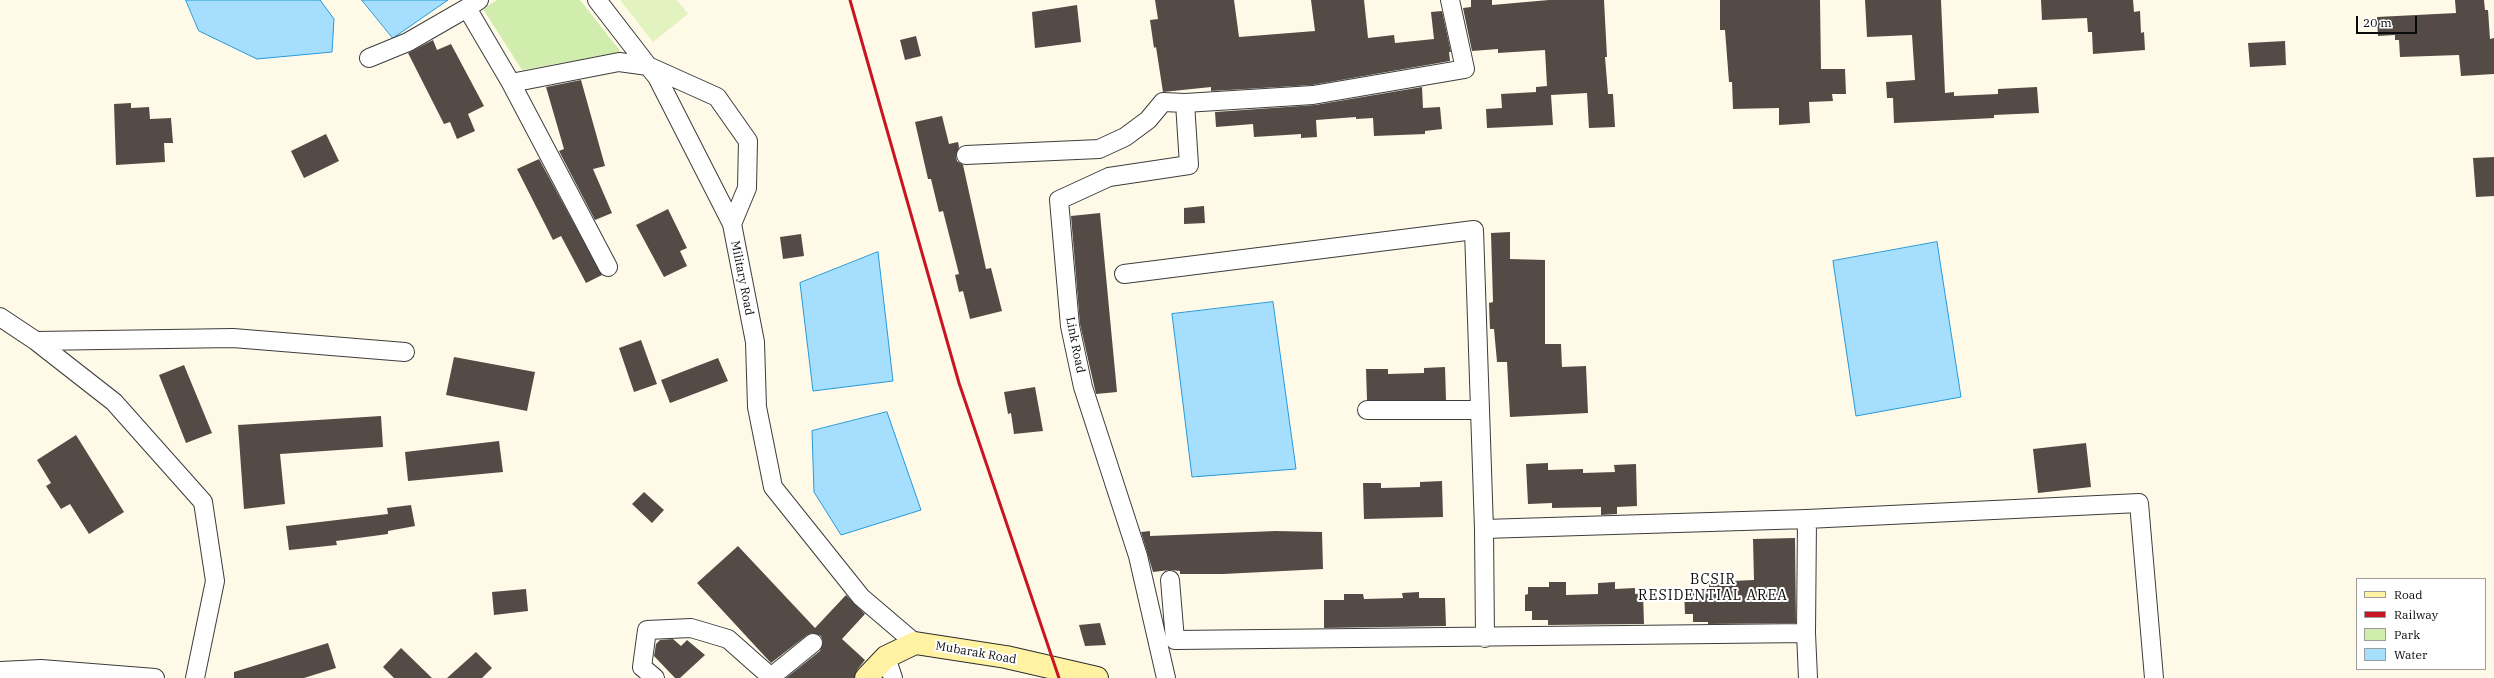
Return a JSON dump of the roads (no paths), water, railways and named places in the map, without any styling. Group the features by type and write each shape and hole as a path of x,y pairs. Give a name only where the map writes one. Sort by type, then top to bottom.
{"street":[{"name":"Military Road","path":"597,0 648,66 717,97 748,141 747,188 732,224 755,342 756,407 773,487 861,597 915,643"},
{"path":"966,155 1099,149 1125,137 1148,120 1163,102 1185,103 1313,96 1465,69 1450,0"},
{"path":"369,58 408,42 473,4 511,83 608,267"},
{"path":"511,83 619,62 648,66 657,77 732,224"},
{"name":"Link Road","path":"1166,678 1138,556 1083,387 1070,326 1059,200 1109,177 1189,164 1185,103"},
{"path":"1124,274 1474,230 1484,529 1485,638"},
{"path":"0,317 36,341 114,402 203,502 215,582 195,678"},
{"path":"36,341 232,338 405,352"},
{"path":"1367,410 1480,410"},
{"path":"1484,529 1807,519 2139,503 2154,678"},
{"path":"1807,519 1806,633 1808,678"},
{"path":"1170,580 1175,640 1485,638 1806,633"},
{"path":"655,678 642,667 647,630 691,628 728,639 771,677 813,643"},
{"path":"866,678 886,657 915,643"},
{"name":"Mubarak Road","path":"915,643 1006,658 1097,678"},
{"path":"886,657 893,678"},
{"path":"0,671 41,669 155,678"}],"water":[{"path":"186,0 320,0 334,19 332,52 257,59 199,31"},
{"path":"362,0 448,0 393,38"},
{"path":"1937,242 1961,397 1856,416 1833,261"},
{"path":"878,252 893,381 813,391 800,283"},
{"path":"1273,302 1296,469 1192,477 1172,314"},
{"path":"887,412 921,510 841,535 814,492 812,431"}],"railway":[{"path":"850,0 959,383 1059,678"}],"district":[{"name":"BCSIR RESIDENTIAL AREA","path":"1713,588"}]}
